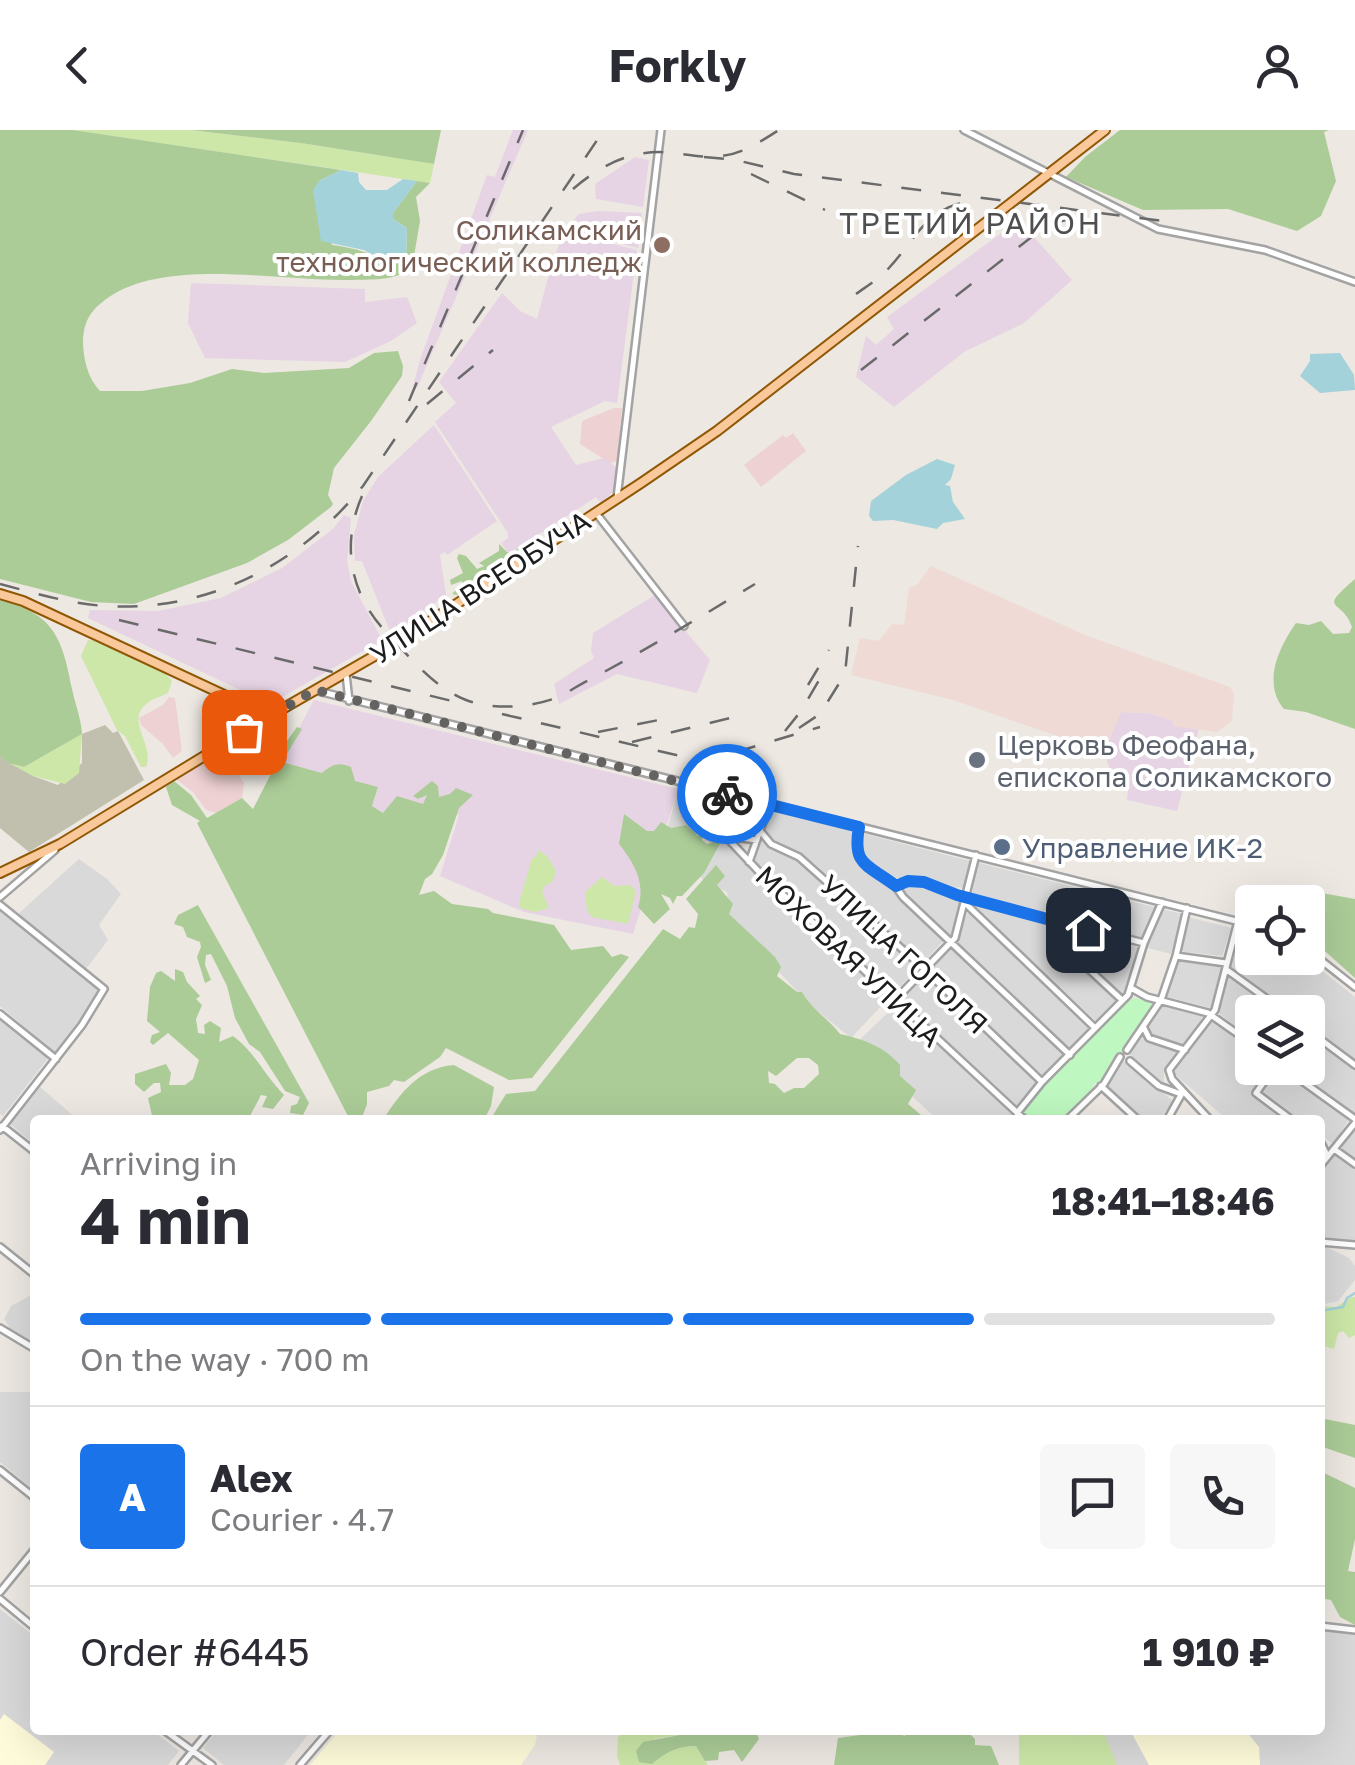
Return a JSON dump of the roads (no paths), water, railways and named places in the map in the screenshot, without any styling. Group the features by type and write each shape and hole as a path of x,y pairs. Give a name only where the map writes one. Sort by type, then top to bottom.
{"main road":[{"name":"УЛИЦА ВСЕОБУЧА","path":"0,873 35,862 464,601 596,513 710,436 1106,130"},
{"path":"0,594 23,600 270,716"}],"street":[{"name":"УЛИЦА ВСЕОБУЧА","path":"617,498 661,130"},
{"path":"964,130 1158,229 1265,250 1355,282"},
{"path":"596,513 684,626"},
{"path":"346,672 348,700"},
{"path":"315,690 1235,920"},
{"name":"МОХОВАЯ УЛИЦА","path":"682,783 750,862 1017,1113"},
{"path":"750,862 769,805"},
{"path":"859,827 855,848 858,857 896,886 902,897 1070,1055"},
{"name":"УЛИЦА ГОГОЛЯ","path":"724,836 759,837 800,857 1042,1082"},
{"path":"896,1000 951,942 960,926 976,856"},
{"path":"0,896 35,862"},
{"path":"896,886 908,881 924,882 966,900 1144,943"},
{"path":"966,900 1094,1028"},
{"path":"1017,1113 1131,988 1144,943 1162,902"},
{"path":"0,905 104,989 56,1060 1,1127 30,1148"},
{"path":"1128,1050 1162,1000 1187,908"},
{"path":"1205,1115 1172,1079 1170,1067 1211,1016 1235,932"},
{"path":"1176,956 1226,966 1263,995"},
{"path":"1079,960 1122,1000"},
{"path":"1325,964 1355,988"},
{"path":"1131,988 1137,994 1211,1016 1235,1032"},
{"path":"0,1014 56,1060"},
{"path":"1144,1028 1150,1038 1185,1050"},
{"path":"1325,1043 1355,1065"},
{"path":"1072,1115 1101,1086 1120,1058"},
{"path":"1130,1061 1159,1086 1181,1091"},
{"path":"1262,1085 1256,1094 1285,1115"},
{"path":"1307,1085 1355,1121 1326,1155"},
{"path":"1101,1086 1133,1115"},
{"path":"1169,1115 1181,1091"},
{"path":"1075,1112 1078,1115"},
{"path":"1334,1149 1355,1164"},
{"path":"1325,1242 1355,1245"},
{"path":"0,1247 30,1271"},
{"path":"0,1328 30,1347"},
{"path":"0,1470 30,1494"},
{"path":"30,1556 0,1596 30,1623"},
{"path":"1325,1627 1355,1630"},
{"path":"171,1735 212,1765"},
{"path":"181,1765 206,1735"},
{"path":"300,1765 325,1735"}],"water":[{"path":"341,170 358,173 366,190 387,190 403,179 417,181 393,213 393,219 407,228 406,262 385,263 364,250 321,241 313,190 319,181"},
{"path":"1340,353 1354,375 1355,390 1320,393 1300,376 1310,354"},
{"path":"937,459 955,465 945,485 950,486 953,502 965,519 943,523 937,529 893,520 873,521 869,516 871,501 906,475"}],"waterway":[{"path":"1325,1310 1343,1307 1355,1293"}],"railway":[{"path":"409,401 523,130"},
{"path":"0,584 93,605 144,606 181,601 250,578 311,538 363,486 604,130"},
{"path":"573,189 607,165 632,156 659,152 729,155 779,130"},
{"path":"704,157 794,174 1179,223"},
{"path":"751,174 825,210"},
{"path":"856,294 884,273 932,217 973,200"},
{"path":"861,370 1038,232 1084,215"},
{"path":"427,404 493,350"},
{"path":"362,496 351,550 352,567 364,601 385,631 422,670 454,695 477,703 511,706 556,698 755,584"},
{"path":"799,728 820,714 845,674 858,546"},
{"path":"119,620 456,702"},
{"path":"808,685 829,650"},
{"path":"785,731 822,675"},
{"path":"502,714 693,759 729,754 820,727"},
{"path":"632,742 742,715"},
{"path":"598,732 669,718"}],"place":[{"name":"Соликамский технологический колледж","path":"662,245"},
{"name":"Церковь Феофана, епископа Соликамского","path":"977,760"},
{"name":"Управление ИК-2","path":"1002,847"}],"district":[{"name":"ТРЕТИЙ РАЙОН","path":"971,223"}]}
